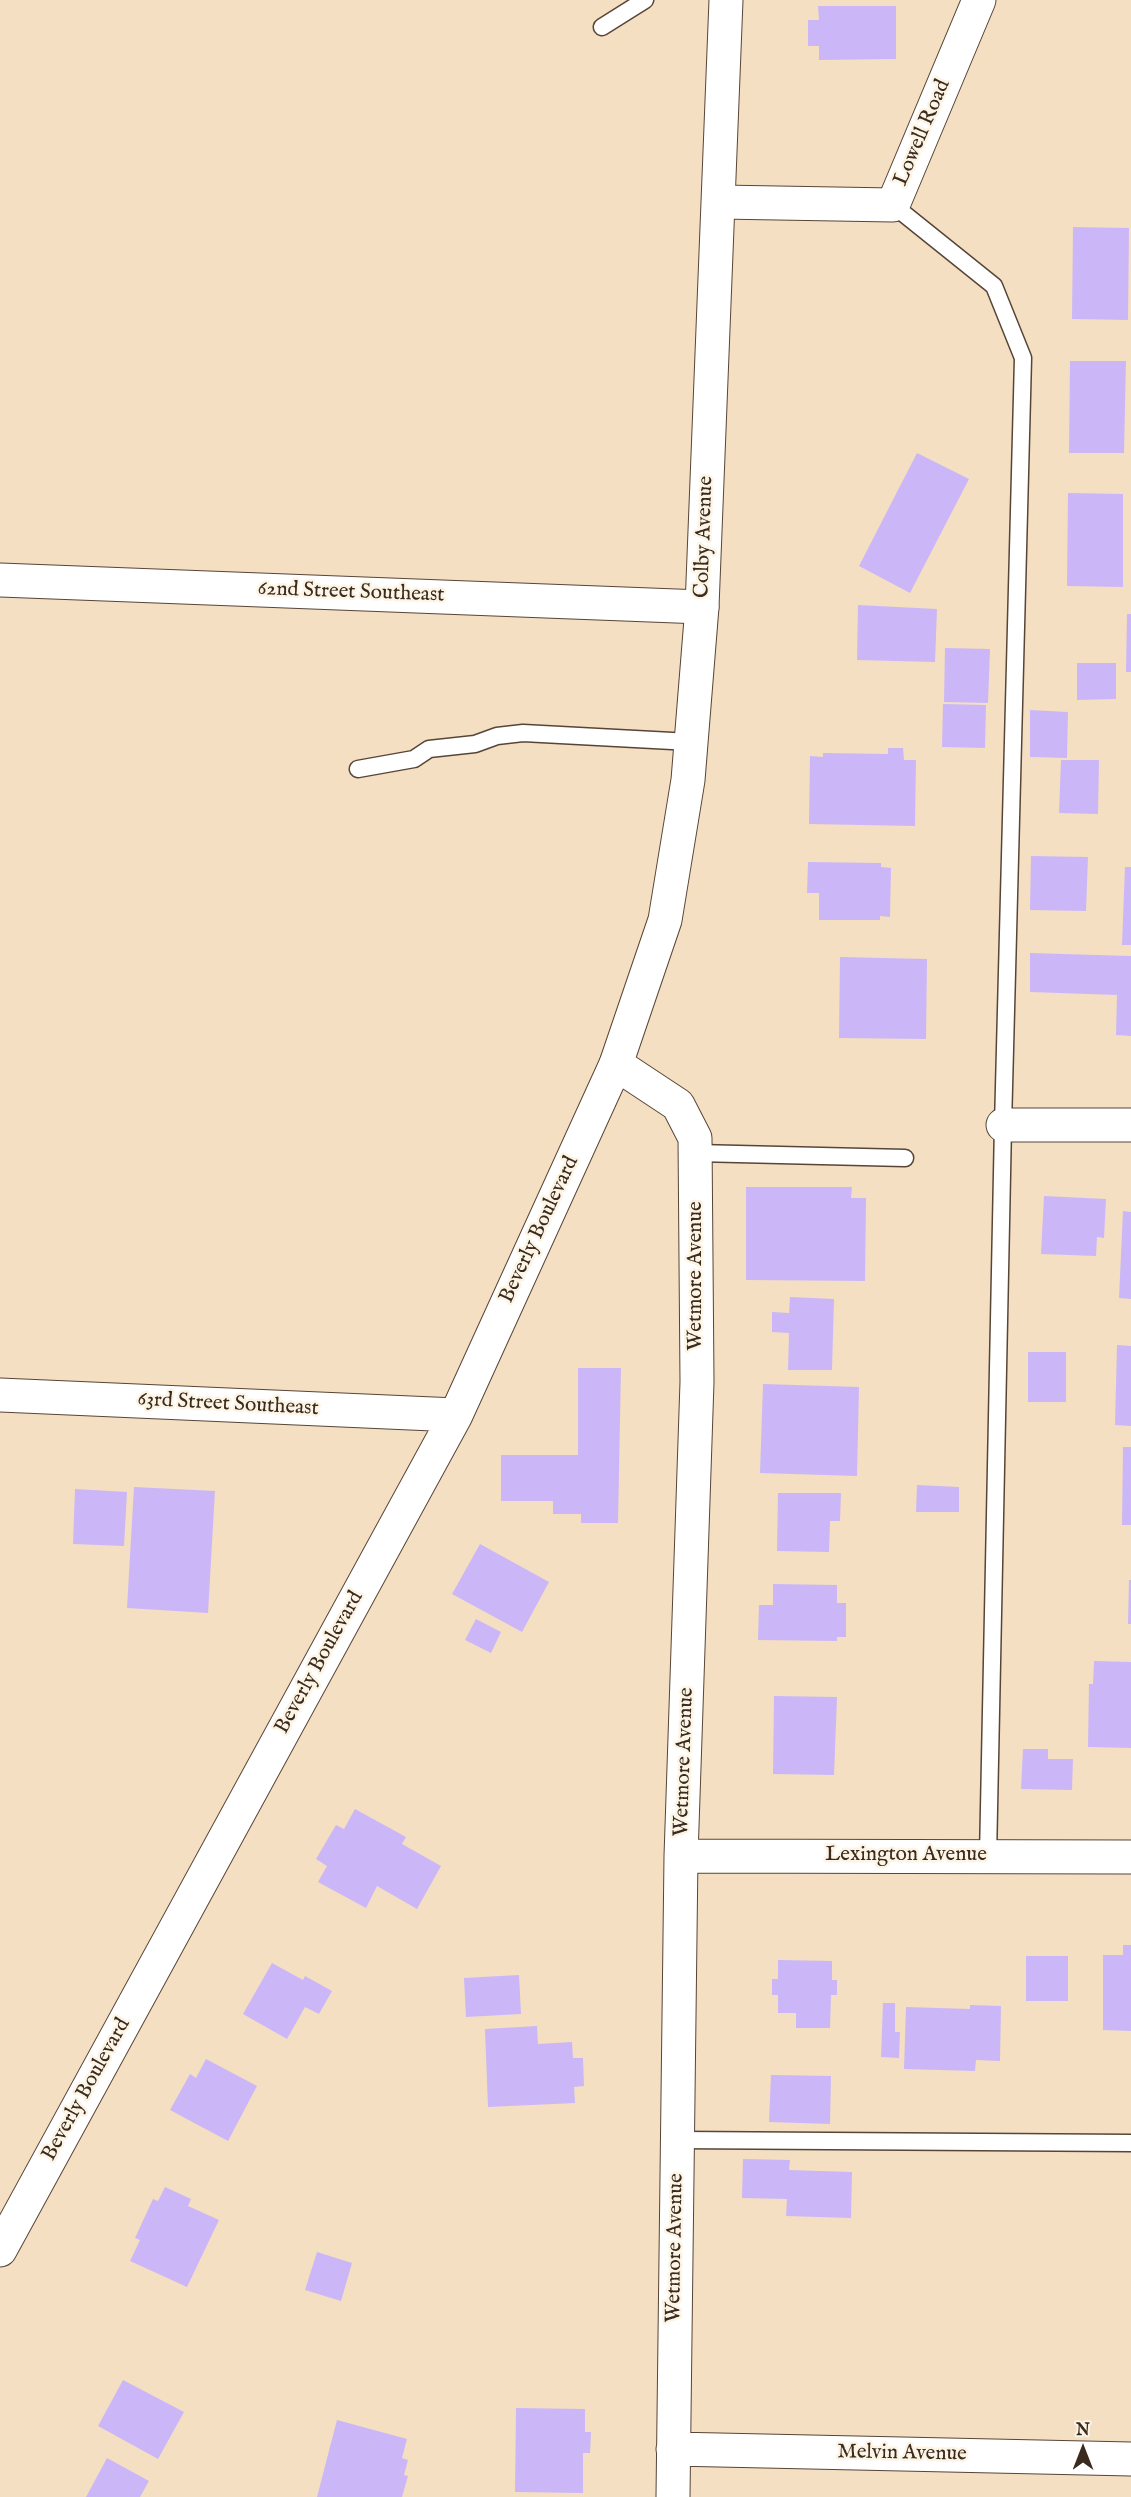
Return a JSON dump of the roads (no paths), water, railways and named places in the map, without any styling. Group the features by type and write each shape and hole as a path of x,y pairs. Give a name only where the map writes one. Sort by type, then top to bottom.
{"street":[{"name":"Colby Avenue","path":"616,1064 665,920 688,780 702,607 720,202 726,0"},
{"name":"Lowell Road","path":"720,202 893,206 979,0"},
{"name":"62nd Street Southeast","path":"0,580 702,607"},
{"name":"Wetmore Avenue","path":"616,1064 678,1105 695,1138 696,1153 697,1382 681,1856 673,2497"},
{"name":"Beverly Boulevard","path":"0,2250 456,1415 616,1064"},
{"path":"1003,1125 1131,1125"},
{"name":"63rd Street Southeast","path":"0,1395 456,1415"},
{"name":"Lexington Avenue","path":"681,1856 1131,1857"},
{"name":"Melvin Avenue","path":"674,2449 1131,2459"}],"lane":[{"path":"602,27 645,0"},
{"path":"893,206 994,286 1023,358 1003,1125 988,1857"},
{"path":"358,770 414,759 429,749 475,744 497,736 523,733 691,742"},
{"path":"696,1153 905,1158"},
{"path":"678,2140 1131,2143"}]}
